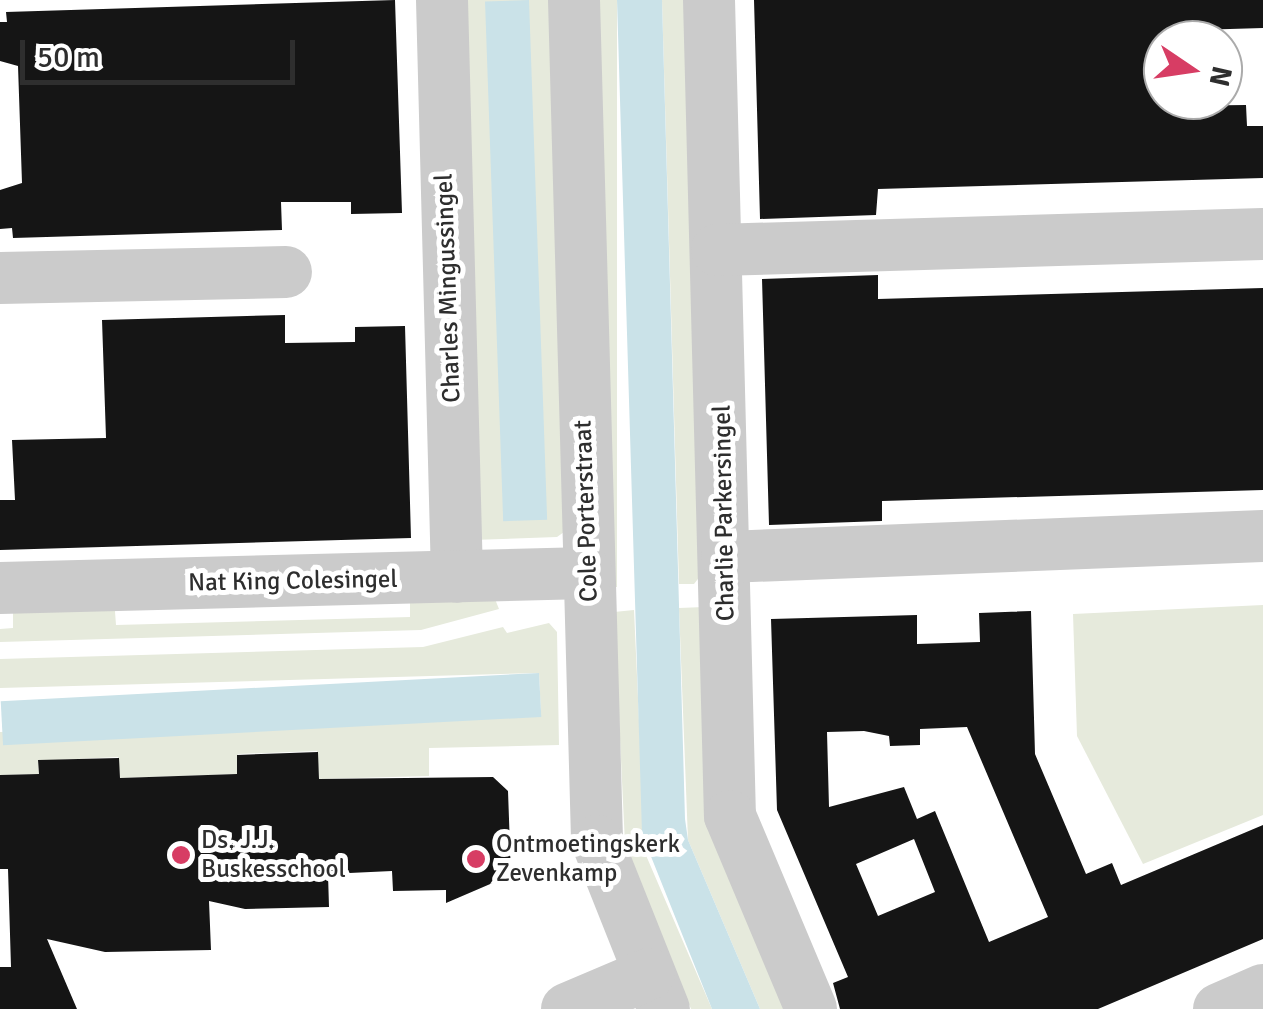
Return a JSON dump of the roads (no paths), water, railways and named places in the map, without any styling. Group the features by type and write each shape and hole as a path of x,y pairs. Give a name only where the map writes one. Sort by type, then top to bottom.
{"street":[{"name":"Charles Mingussingel","path":"442,0 457,576"},
{"name":"Cole Porterstraat","path":"574,0 586,573 597,841 656,992"},
{"name":"Charlie Parkersingel","path":"709,0 730,816 811,1009"},
{"path":"717,250 1263,234"},
{"path":"0,278 286,272"},
{"path":"726,557 1263,536"},
{"name":"Nat King Colesingel","path":"0,588 586,573"},
{"path":"1219,1009 1263,990"},
{"path":"566,1009 656,992"}],"water":[{"path":"529,0 547,520 503,521 485,2"},
{"path":"617,0 662,0 685,819 688,840 760,1009 712,1009 642,834"},
{"path":"539,673 541,717 3,745 1,701"}],"place":[{"name":"Ds. J.J. Buskesschool","path":"181,855"},
{"name":"Ontmoetingskerk Zevenkamp","path":"476,859"}]}
